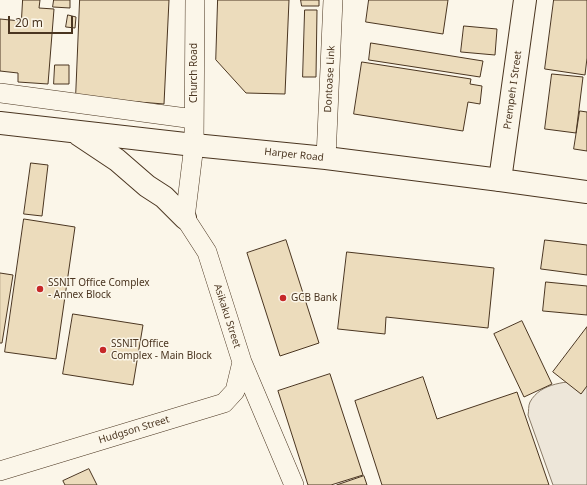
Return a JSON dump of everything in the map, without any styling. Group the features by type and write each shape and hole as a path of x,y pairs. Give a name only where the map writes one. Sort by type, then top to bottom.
{"street":[{"name":"Church Road","path":"194,145 195,0"},
{"name":"Dontoase Link","path":"326,158 333,0"},
{"name":"Prempeh I Street","path":"500,180 525,0"},
{"path":"0,93 194,119"},
{"name":"Harper Road","path":"0,123 326,158 587,192"},
{"path":"73,131 117,160 147,186 164,197 184,218"},
{"path":"184,218 194,145"},
{"name":"Asikaku Street","path":"184,218 207,252 242,362 294,485"},
{"name":"Hudgson Street","path":"0,471 224,403 235,391 242,362"}],"shaded area":[{"path":"587,380 587,485 553,485 528,415 529,404 535,395 541,390 555,384"}],"building":[{"path":"23,0 40,0 39,8 54,9 48,84 18,82 18,73 0,71 0,19 21,21"},
{"path":"54,0 70,0 70,8 53,7"},
{"path":"80,0 169,0 164,104 76,97"},
{"path":"218,0 289,0 285,94 246,93 216,60"},
{"path":"301,0 319,0 319,6 302,6"},
{"path":"369,0 448,0 443,34 366,22"},
{"path":"554,0 587,0 587,58 585,75 545,69"},
{"path":"305,10 317,10 316,77 303,77"},
{"path":"68,15 76,17 75,28 66,27"},
{"path":"464,26 497,29 495,55 461,52"},
{"path":"371,43 483,61 480,77 369,60"},
{"path":"362,62 471,79 470,84 482,86 480,104 468,102 463,131 354,114"},
{"path":"55,65 69,65 69,84 54,84"},
{"path":"552,74 583,77 576,133 545,129"},
{"path":"580,111 587,112 587,151 574,149"},
{"path":"31,163 48,165 42,216 24,214"},
{"name":"SSNIT Office Complex - Annex Block","path":"24,219 75,227 56,359 5,352"},
{"name":"GCB Bank","path":"286,240 319,343 280,356 247,253"},
{"path":"545,240 587,245 587,275 541,269"},
{"path":"347,252 494,268 488,328 386,317 385,334 338,329"},
{"path":"0,273 13,275 2,343 0,343"},
{"path":"546,282 587,286 587,315 543,311"},
{"name":"SSNIT Office Complex - Main Block","path":"73,314 143,325 133,385 63,374"},
{"path":"522,321 552,384 524,397 494,334"},
{"path":"587,327 587,386 581,394 553,372"},
{"path":"330,374 363,475 331,485 308,485 278,391"},
{"path":"423,377 437,419 517,392 549,485 382,485 355,401"},
{"path":"89,469 97,485 65,485 63,481"},
{"path":"364,476 367,485 337,485"}],"place":[{"name":"SSNIT Office Complex - Annex Block","path":"40,289"},
{"name":"GCB Bank","path":"283,298"},
{"name":"SSNIT Office Complex - Main Block","path":"103,350"}]}
